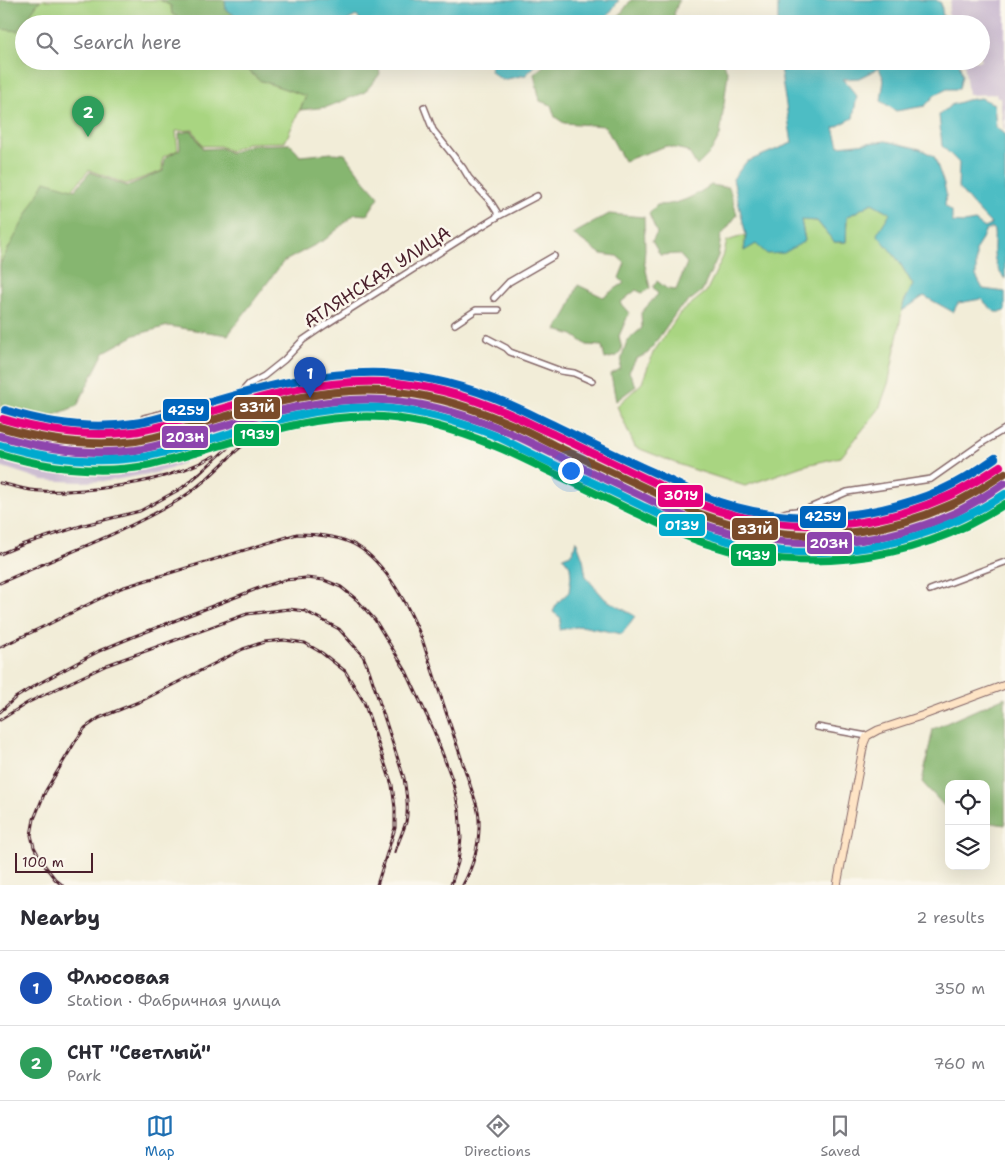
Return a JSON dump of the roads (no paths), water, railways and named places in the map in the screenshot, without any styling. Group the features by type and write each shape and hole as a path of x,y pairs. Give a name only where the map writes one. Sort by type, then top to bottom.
{"street":[{"path":"424,107 433,130 469,178 490,201 497,212 497,217"},
{"name":"АТЛЯНСКАЯ УЛИЦА","path":"241,394 249,384 264,376 284,360 303,340 328,323 497,217 538,196"},
{"path":"494,298 509,282 554,256"},
{"path":"455,324 476,310 498,310"},
{"path":"487,338 510,352 561,371 574,373 592,382"},
{"path":"144,418 241,394 306,383 363,376 406,377 451,387 490,402 684,498 730,516 757,520 787,512 806,510 847,492 931,479 1005,429"},
{"path":"930,590 1005,562"},
{"path":"837,885 864,743 867,736 878,730 1005,685"},
{"path":"817,727 867,736"}],"water":[{"path":"225,0 619,0 608,15 235,15 226,10"},
{"path":"781,0 936,0 941,3 943,15 778,15 778,3"},
{"path":"531,70 526,75 502,80 490,71"},
{"path":"780,70 875,70 859,78 843,79 857,96 853,118 834,128 839,146 886,141 920,149 934,156 946,193 945,206 952,211 952,222 964,223 975,221 985,228 991,225 990,223 958,187 959,163 942,146 939,115 951,105 967,100 981,98 994,104 996,127 1005,137 1005,279 997,267 995,259 993,228 985,231 976,249 976,276 983,289 1005,292 1005,310 1003,312 995,312 981,299 958,303 953,312 924,296 902,311 904,302 913,285 898,260 877,234 890,213 872,203 847,217 846,242 834,242 817,221 801,220 805,241 784,253 767,254 756,244 744,251 746,235 733,179 746,162 792,143"},
{"path":"880,70 961,70 962,75 959,89 947,89 935,95 925,106 896,111 881,101 884,80"},
{"path":"576,540 583,559 586,577 605,599 635,616 622,634 581,626 559,630 561,618 553,612 557,603 569,592 571,577 570,566 563,557 573,553"}],"railway":[{"path":"0,583 112,534 177,501 200,485 251,439 277,421 306,409 337,404"},
{"path":"0,554 24,544 84,525 140,511 182,488 233,443 258,427"},
{"path":"0,483 36,491 101,488 150,480 183,470 214,456"},
{"path":"0,647 121,588 297,534 336,538 357,546 378,563 387,575 404,601 417,627 476,802 479,817 477,845 473,862 463,885"},
{"path":"0,712 15,698 36,685 99,651 135,636 259,588 285,580 306,578 324,580 341,587 357,600 375,620 406,671 434,731 452,779 459,810 461,838 458,862 451,885"},
{"path":"0,720 29,702 107,665 247,614 289,609 305,611 339,629 363,656 369,670 406,789 406,822 395,852"},
{"path":"62,885 42,862 34,847 31,835 34,819 45,792 85,728 99,718 141,701 243,649 264,642 284,640 305,643 322,653 345,671 364,702 392,785 395,808 395,828 377,885"}],"place":[{"name":"СНТ \"Светлый\"","path":"88,137"},
{"name":"Флюсовая","path":"310,398"}]}
